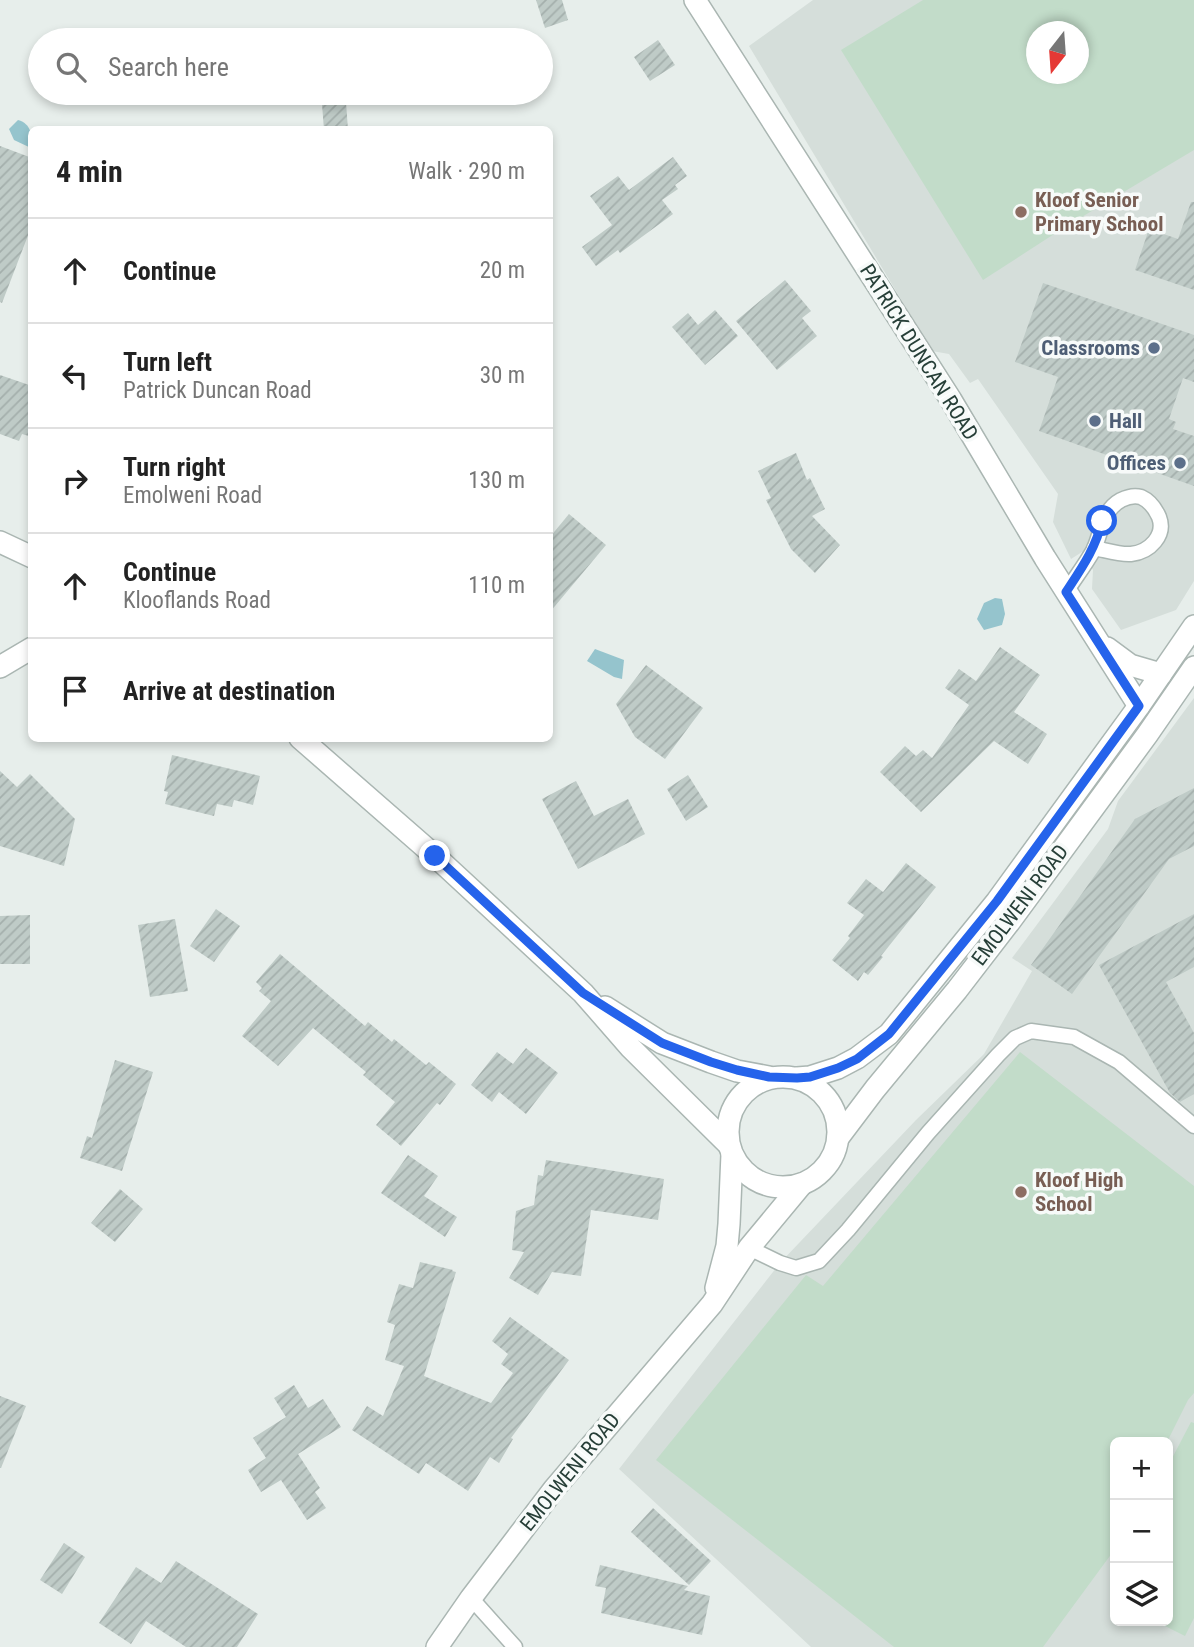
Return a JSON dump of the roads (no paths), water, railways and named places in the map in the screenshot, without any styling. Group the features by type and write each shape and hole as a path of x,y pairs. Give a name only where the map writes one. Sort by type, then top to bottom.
{"street":[{"name":"PATRICK DUNCAN ROAD","path":"695,0 951,400 1066,592 1139,706"},
{"path":"0,542 28,555"},
{"name":"EMOLWENI ROAD","path":"797,1078 810,1077 857,1059 889,1034 997,901 1194,626"},
{"path":"1095,638 1130,665 1161,674"},
{"path":"0,667 28,650"},
{"name":"EMOLWENI ROAD","path":"838,1138 1011,920 1194,667"},
{"path":"305,742 435,856 583,993 631,1048 731,1149"},
{"path":"583,993 662,1043 737,1070 769,1077 797,1078 812,1084 832,1107 838,1122 838,1138 835,1150 822,1171 802,1184 769,1185 753,1179 741,1168 731,1149 727,1129 730,1114 748,1088 769,1077"},
{"name":"EMOLWENI ROAD","path":"712,1304 727,1246 731,1202 731,1149"},
{"name":"EMOLWENI ROAD","path":"436,1647 554,1489 712,1304 749,1248 802,1184"}],"lane":[{"path":"1066,592 1094,548 1102,521 1114,504 1127,497 1139,496 1155,508 1161,531 1149,547 1133,554 1094,548"},
{"path":"749,1248 796,1268 819,1261 998,1055 1015,1038 1031,1031 1074,1037 1119,1062 1194,1126"},
{"path":"471,1598 515,1647"}],"water":[{"path":"18,120 26,124 28,147 14,140 9,129"},
{"path":"995,598 1002,599 1005,614 1002,625 984,630 977,619 984,603"},
{"path":"595,649 624,660 622,679 587,661"}],"place":[{"name":"Kloof Senior Primary School","path":"1021,212"},
{"name":"Classrooms","path":"1154,348"},
{"name":"Hall","path":"1095,421"},
{"name":"Offices","path":"1180,463"},
{"name":"Kloof High School","path":"1021,1192"}]}
